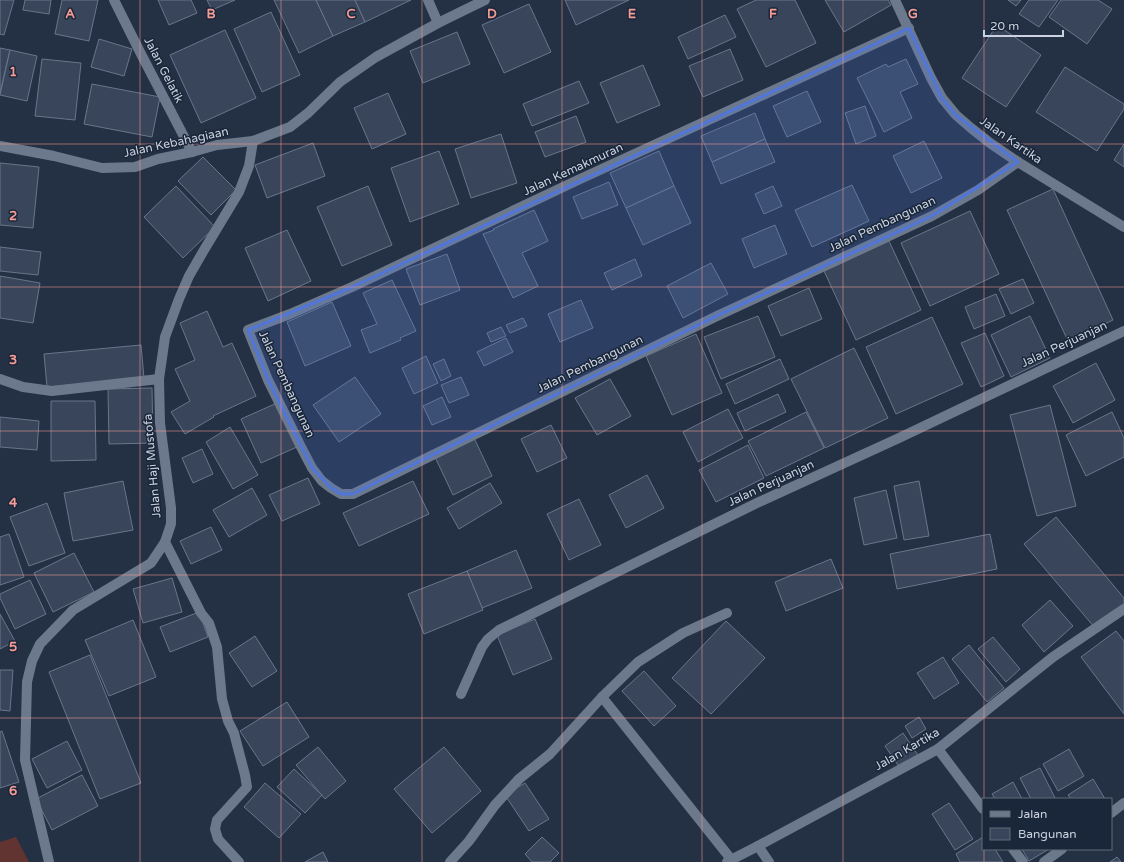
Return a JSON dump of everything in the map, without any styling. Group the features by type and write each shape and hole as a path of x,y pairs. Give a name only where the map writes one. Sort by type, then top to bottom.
{"street":[{"name":"Jalan Gelatik","path":"114,0 140,54 192,152"},
{"path":"428,0 438,23"},
{"name":"Jalan Kebahagiaan","path":"0,146 54,156 102,168 135,167 158,159 217,145 254,141 290,127 308,113 340,82 376,57 438,23 485,0"},
{"name":"Jalan Kartika","path":"895,0 931,78 942,98 956,115 990,143 1018,162 1124,228"},
{"name":"Jalan Kemakmuran","path":"248,330 290,314 352,287 578,180 909,28"},
{"name":"Jalan Haji Mustofa","path":"49,862 25,760 27,682 32,661 40,644 73,610 151,563 165,542 170,524 171,508 160,422 159,379 165,336 189,276 239,192 249,166 254,141"},
{"name":"Jalan Pembangunan","path":"248,330 268,380 312,468 322,481 331,488 341,494 353,494 717,316 932,216 978,190 1018,162"},
{"name":"Jalan Perjuanjan","path":"461,694 482,647 488,639 499,630 759,502 899,438 1124,331"},
{"path":"0,379 23,387 52,391 159,379"},
{"path":"165,542 201,613 209,623 217,647 222,699 228,721 234,733 247,787 217,820 215,829 218,839 239,862"},
{"name":"Jalan Kartika","path":"729,861 938,749 1053,657 1124,609"},
{"path":"450,862 469,841 495,805 519,779 550,754 602,697 638,662 683,633 727,613"},
{"path":"602,697 729,861"},
{"path":"938,749 982,808"},
{"path":"1112,812 1124,804"},
{"path":"758,846 769,862"},
{"path":"1014,850 1023,862"},
{"path":"1044,862 1061,850"}],"highlighted area":[{"path":"909,28 942,98 956,115 1018,162 932,216 717,316 353,494 341,494 331,488 312,468 268,380 248,330 352,287"}],"shaded area":[{"path":"16,837 29,862 0,862 0,842"}],"building":[{"path":"0,0 14,0 4,35 0,34"},
{"path":"25,0 51,0 49,14 23,10"},
{"path":"62,0 98,0 89,41 55,34"},
{"path":"158,0 191,0 197,13 169,25"},
{"path":"207,0 235,0 212,10"},
{"path":"274,0 316,0 333,36 299,53"},
{"path":"316,0 355,0 365,22 333,36"},
{"path":"355,0 411,0 365,22"},
{"path":"565,0 629,0 576,25"},
{"path":"756,0 795,0 816,43 766,67 737,9"},
{"path":"825,0 888,0 891,5 844,32"},
{"path":"1008,0 1021,0 1016,6"},
{"path":"1029,0 1058,0 1039,27 1019,14"},
{"path":"1061,0 1098,0 1112,9 1087,44 1049,17"},
{"path":"529,4 551,52 504,73 482,25"},
{"path":"271,12 300,75 262,92 234,29"},
{"path":"725,15 736,37 688,59 678,37"},
{"path":"997,25 1041,55 1006,107 962,78"},
{"path":"225,30 256,98 201,123 170,55"},
{"path":"457,32 470,64 423,83 410,51"},
{"path":"99,39 132,49 124,76 91,67"},
{"path":"0,48 10,50 0,93"},
{"path":"730,49 743,80 703,97 689,66"},
{"path":"10,50 37,56 27,101 0,95"},
{"path":"42,59 81,63 75,120 35,116"},
{"path":"906,59 918,84 900,92 912,118 884,132 857,78 886,64 888,67"},
{"path":"643,65 660,105 617,123 600,83"},
{"path":"1065,67 1124,104 1124,109 1097,151 1036,112"},
{"path":"579,81 589,103 532,126 523,104"},
{"path":"92,84 160,97 152,137 84,124"},
{"path":"807,91 821,122 787,137 773,106"},
{"path":"388,93 406,134 372,149 354,108"},
{"path":"865,106 876,136 856,144 845,113"},
{"path":"755,113 765,139 712,162 701,136"},
{"path":"576,116 586,142 545,157 535,132"},
{"path":"501,134 517,183 471,198 455,149"},
{"path":"765,139 775,162 721,184 712,162"},
{"path":"924,141 942,178 911,193 893,156"},
{"path":"313,143 325,176 267,198 255,165"},
{"path":"1124,144 1124,167 1114,160"},
{"path":"439,151 459,204 410,222 391,168"},
{"path":"659,151 674,186 626,208 610,173"},
{"path":"203,157 236,190 211,215 178,181"},
{"path":"0,163 39,167 33,228 0,225"},
{"path":"609,182 618,205 582,219 573,197"},
{"path":"852,185 869,221 812,247 795,210"},
{"path":"176,186 215,227 183,258 144,217"},
{"path":"368,186 392,245 342,266 317,207"},
{"path":"674,186 691,223 643,245 626,208"},
{"path":"773,186 782,206 764,214 755,194"},
{"path":"1053,189 1113,320 1068,341 1007,210"},
{"path":"534,210 548,241 522,253 538,286 513,298 483,234"},
{"path":"970,211 999,274 930,306 901,243"},
{"path":"775,225 787,254 754,268 742,239"},
{"path":"287,230 311,281 268,301 245,248"},
{"path":"889,241 921,310 856,340 824,271"},
{"path":"0,247 41,252 38,275 0,271"},
{"path":"447,254 460,290 420,305 406,269"},
{"path":"635,259 642,276 612,290 604,273"},
{"path":"711,263 728,294 683,318 667,286"},
{"path":"0,276 40,283 33,323 0,318"},
{"path":"1023,279 1034,303 1011,314 999,289"},
{"path":"392,280 416,331 400,338 401,340 370,353 361,330 377,324 363,293"},
{"path":"809,288 822,319 781,336 768,306"},
{"path":"996,294 1005,316 974,329 965,307"},
{"path":"581,300 593,328 560,342 548,314"},
{"path":"332,302 351,346 305,366 287,322"},
{"path":"207,311 223,347 232,343 256,396 213,416 214,417 185,434 171,412 190,401 175,369 195,360 180,323"},
{"path":"758,316 775,357 721,379 704,337"},
{"path":"1030,316 1050,358 1011,377 991,335"},
{"path":"932,317 963,384 896,414 866,347"},
{"path":"523,318 527,326 510,333 506,325"},
{"path":"501,327 506,336 491,342 487,333"},
{"path":"985,333 1004,376 981,387 961,343"},
{"path":"696,334 722,393 672,415 646,356"},
{"path":"506,338 513,352 484,366 477,352"},
{"path":"141,345 144,378 47,387 44,354"},
{"path":"854,348 888,418 825,448 791,379"},
{"path":"426,356 438,383 414,394 402,368"},
{"path":"444,359 451,376 441,381 433,364"},
{"path":"780,359 789,379 735,404 726,384"},
{"path":"1096,363 1115,400 1073,423 1053,386"},
{"path":"355,377 381,414 339,442 313,405"},
{"path":"461,377 469,395 449,403 441,385"},
{"path":"610,379 631,416 597,435 575,398"},
{"path":"152,388 153,443 109,444 108,389"},
{"path":"778,394 786,412 745,431 737,413"},
{"path":"442,397 451,417 432,425 423,406"},
{"path":"51,401 95,401 96,460 51,461"},
{"path":"277,403 297,447 261,463 241,419"},
{"path":"1050,405 1076,506 1037,516 1010,415"},
{"path":"728,409 743,438 698,462 683,432"},
{"path":"806,412 824,448 766,476 748,441"},
{"path":"1112,412 1124,438 1124,457 1086,476 1066,435"},
{"path":"0,417 39,421 37,450 0,447"},
{"path":"551,425 567,458 537,472 521,439"},
{"path":"230,427 258,475 233,489 206,442"},
{"path":"474,438 492,476 453,495 435,457"},
{"path":"748,445 764,478 716,502 699,470"},
{"path":"202,449 213,474 193,483 182,458"},
{"path":"647,475 664,508 626,528 609,495"},
{"path":"308,478 320,504 282,521 269,495"},
{"path":"123,481 133,530 73,541 64,493"},
{"path":"413,481 429,514 359,546 343,513"},
{"path":"919,481 929,536 904,540 894,486"},
{"path":"490,483 502,503 459,529 447,508"},
{"path":"252,488 267,515 229,537 213,510"},
{"path":"886,490 897,538 864,545 854,498"},
{"path":"579,499 601,545 569,560 547,514"},
{"path":"47,503 65,553 29,566 10,517"},
{"path":"1056,517 1124,598 1124,604 1095,628 1024,544"},
{"path":"211,527 222,550 191,564 180,541"},
{"path":"9,534 24,577 0,585 0,537"},
{"path":"990,534 997,569 897,589 890,554"},
{"path":"516,550 532,588 482,608 467,571"},
{"path":"74,553 94,592 53,612 34,573"},
{"path":"831,559 843,588 786,611 775,582"},
{"path":"467,571 483,610 424,634 408,594"},
{"path":"172,578 182,612 143,623 133,589"},
{"path":"30,580 46,614 15,629 0,598 0,594"},
{"path":"1050,600 1073,626 1044,652 1022,625"},
{"path":"199,612 208,637 170,652 160,627"},
{"path":"0,614 15,641 0,649"},
{"path":"535,619 552,659 513,675 497,635"},
{"path":"133,620 156,677 109,696 85,640"},
{"path":"726,621 765,658 711,714 672,678"},
{"path":"1116,631 1124,641 1124,714 1081,657"},
{"path":"255,636 277,671 252,687 229,653"},
{"path":"993,637 1020,669 1006,682 978,649"},
{"path":"969,645 1004,688 987,702 952,659"},
{"path":"90,655 141,783 100,799 49,672"},
{"path":"943,657 959,683 934,699 917,673"},
{"path":"0,670 13,670 10,711 0,710"},
{"path":"644,671 676,706 654,726 622,691"},
{"path":"287,702 309,737 263,766 240,731"},
{"path":"919,717 926,729 912,738 905,726"},
{"path":"2,731 19,782 0,788 0,732"},
{"path":"903,733 918,755 900,768 885,746"},
{"path":"67,741 82,770 47,788 32,759"},
{"path":"318,747 346,781 325,799 296,765"},
{"path":"444,747 481,791 432,833 394,789"},
{"path":"1069,749 1084,776 1058,791 1043,764"},
{"path":"1040,768 1055,798 1030,798 1020,778"},
{"path":"294,769 322,795 305,813 277,787"},
{"path":"82,775 98,806 52,830 36,799"},
{"path":"1093,779 1104,798 1070,798 1068,795"},
{"path":"1013,782 1021,798 994,798 992,794"},
{"path":"265,783 301,814 279,838 244,807"},
{"path":"525,783 549,819 529,831 505,795"},
{"path":"949,803 973,839 955,850 932,814"},
{"path":"542,837 559,853 550,862 532,862 525,854"},
{"path":"982,838 982,850 996,850 1003,862 960,862 956,854"},
{"path":"1023,850 1047,850 1029,861"},
{"path":"323,852 328,862 305,862"},
{"path":"1117,857 1121,862 1110,862"}]}
